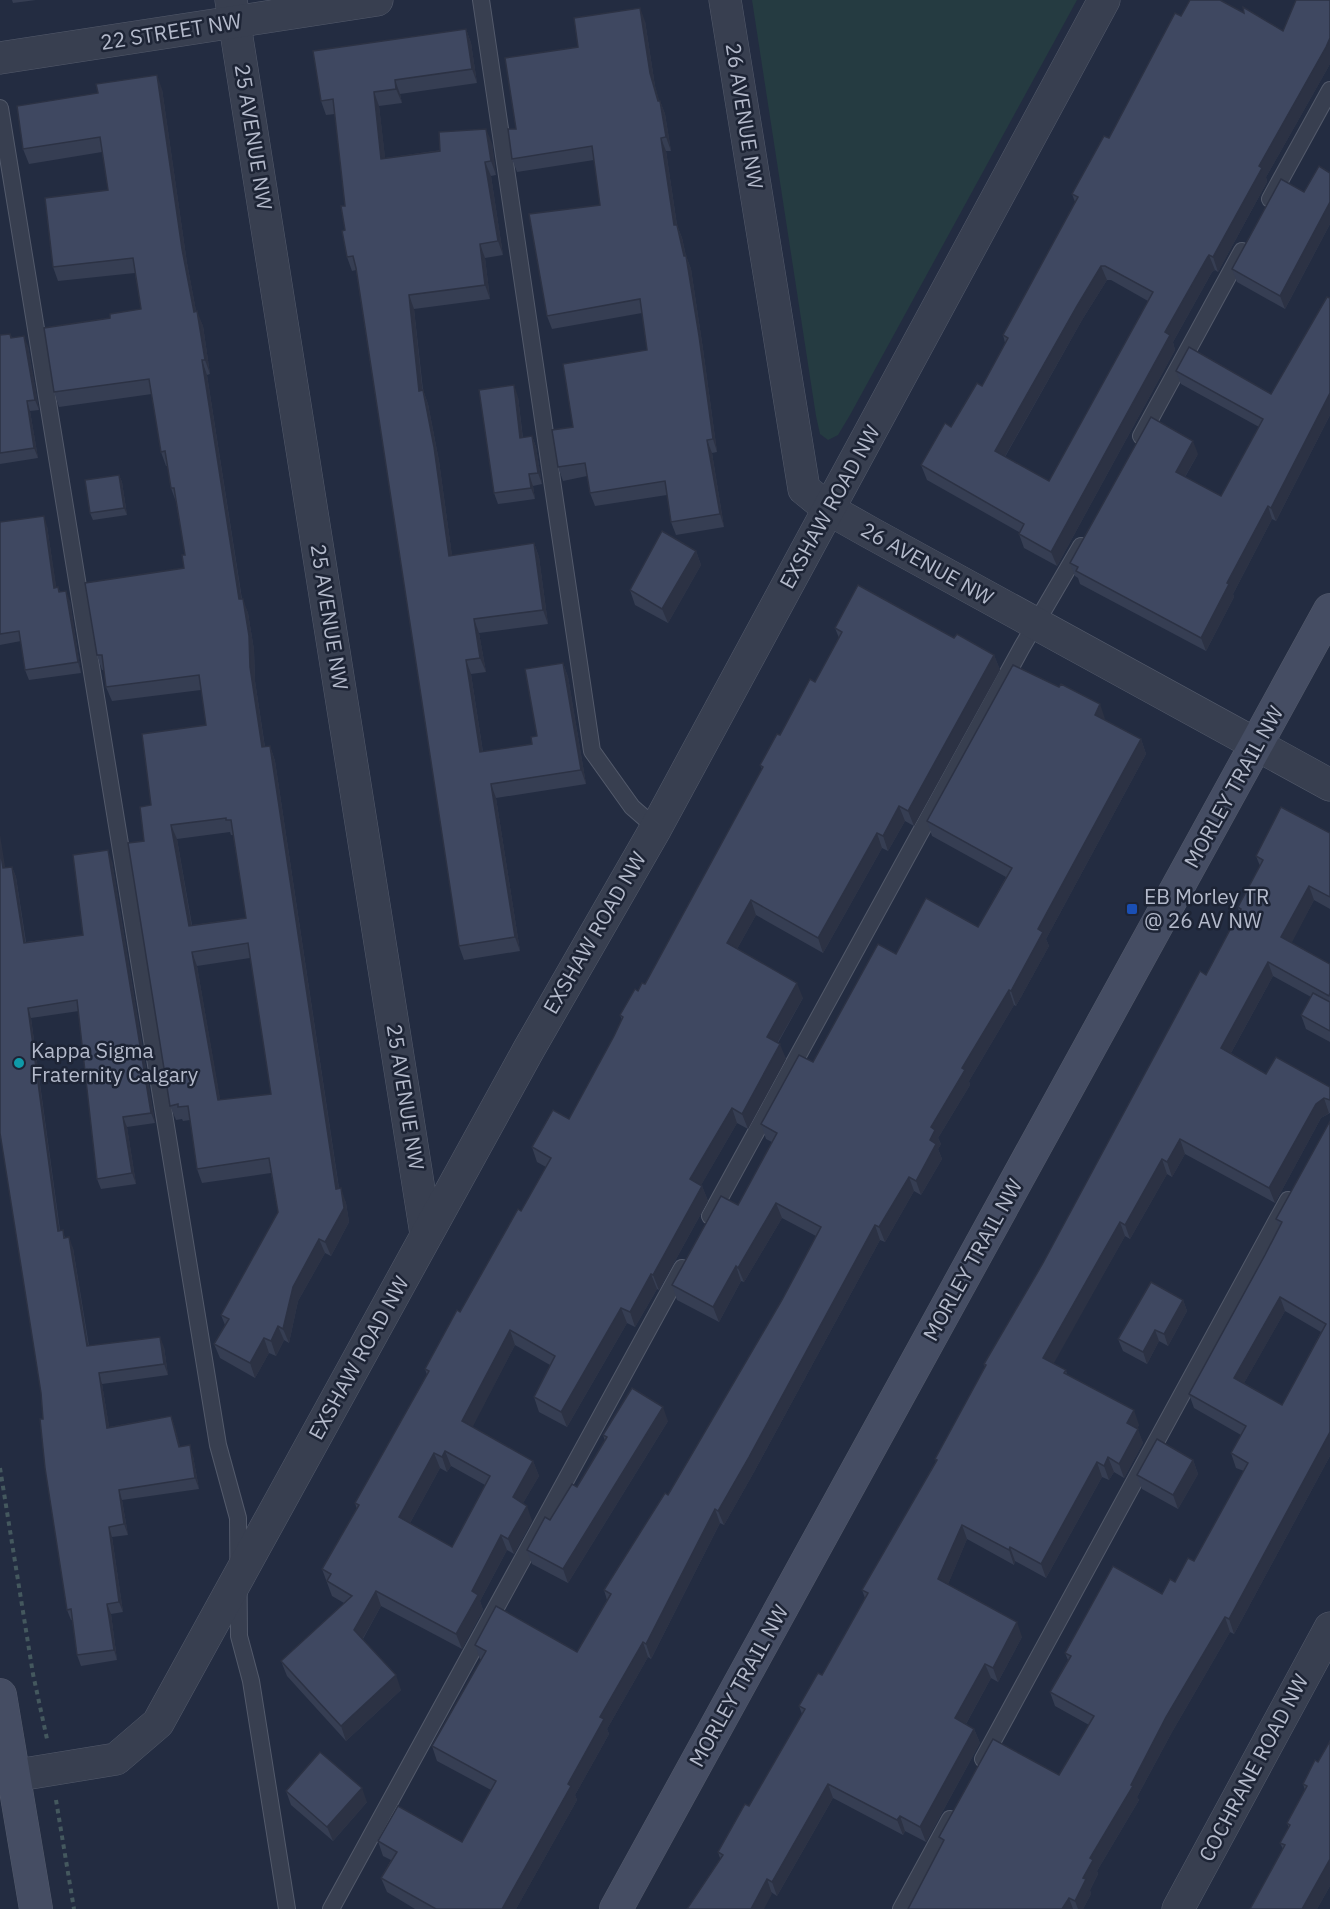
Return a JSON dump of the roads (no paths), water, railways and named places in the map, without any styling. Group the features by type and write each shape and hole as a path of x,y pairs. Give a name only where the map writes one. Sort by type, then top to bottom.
{"street":[{"name":"22 STREET NW","path":"0,58 233,11 377,0"},
{"name":"26 AVENUE NW","path":"725,0 804,489 830,510 1330,785"},
{"name":"EXSHAW ROAD NW","path":"6,1777 116,1758 158,1723 426,1234 656,828 1104,0"},
{"name":"25 AVENUE NW","path":"233,11 426,1234"},
{"name":"MORLEY TRAIL NW","path":"616,1909 1330,610"},
{"name":"COCHRANE ROAD NW","path":"1178,1909 1330,1628"},
{"path":"0,1695 6,1777 36,1909"}],"lane":[{"path":"481,0 592,751 632,807 656,828"},
{"path":"1262,215 1330,90"},
{"path":"0,108 218,1445 238,1518 239,1636 251,1681 287,1909"},
{"path":"1131,454 1251,236"},
{"path":"699,1236 1092,527"},
{"path":"976,1773 1296,1186"},
{"path":"331,1909 688,1257"},
{"path":"901,1909 958,1804"}],"place":[{"name":"EB Morley TR @ 26 AV NW","path":"1132,909"},
{"name":"Kappa Sigma Fraternity Calgary","path":"19,1063"}]}
